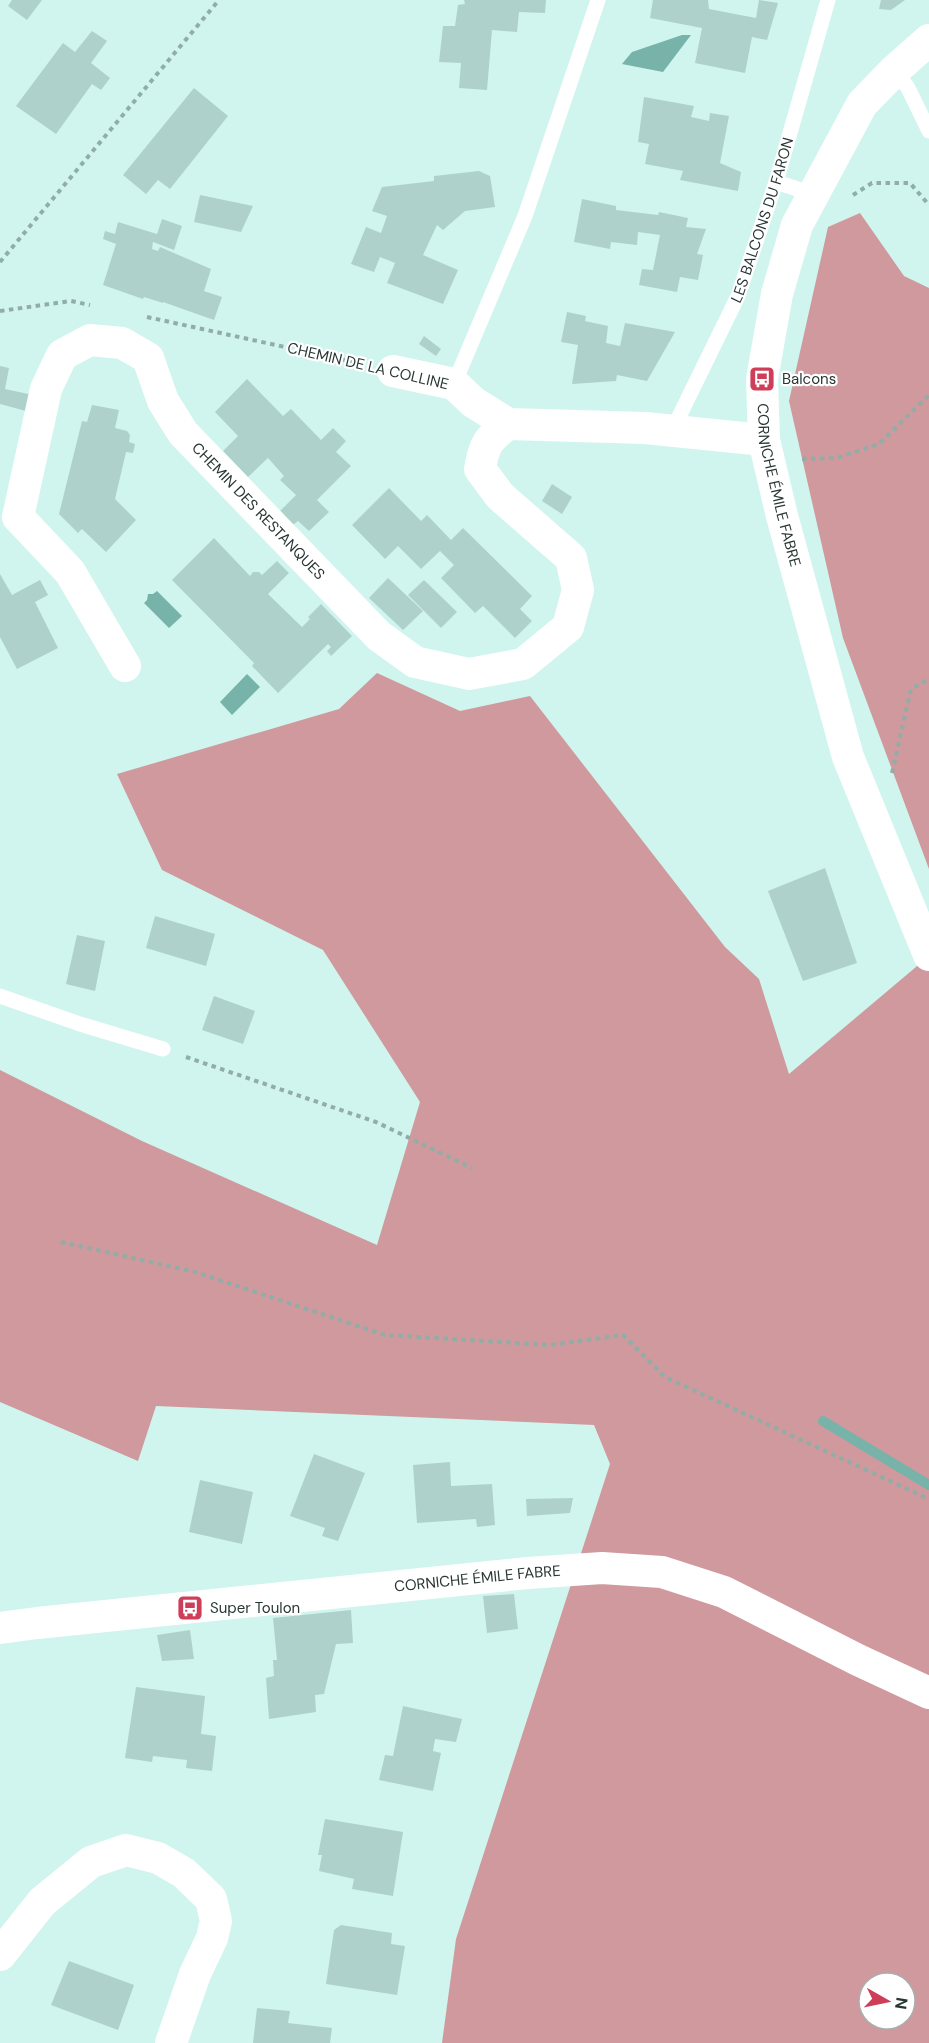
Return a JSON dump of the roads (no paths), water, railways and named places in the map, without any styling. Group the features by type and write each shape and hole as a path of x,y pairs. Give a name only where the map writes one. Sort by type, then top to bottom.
{"street":[{"name":"CORNICHE ÉMILE FABRE","path":"929,40 862,104 797,225 777,294 762,379 764,440 782,516 848,757 929,955"},
{"name":"CHEMIN DES RESTANQUES","path":"125,666 70,572 18,517 46,389 62,355 90,340 122,343 148,358 163,401 183,433 379,636 415,662 468,674 522,664 568,627 578,590 571,558 500,496 480,469 483,452 491,436 507,424"},
{"name":"CHEMIN DE LA COLLINE","path":"393,371 454,384 473,402 507,424"},
{"path":"507,424 645,428 764,440"},
{"name":"CORNICHE ÉMILE FABRE","path":"0,1628 528,1573 602,1568 662,1572 724,1592 929,1693"},
{"path":"0,1955 42,1902 91,1862 126,1850 158,1858 184,1873 211,1899 216,1921 212,1938 195,1974 171,2043"}],"lane":[{"path":"454,384 525,216 598,0"},
{"name":"LES BALCONS DU FARON","path":"672,431 738,296 776,183 828,0"},
{"path":"895,70 908,88 929,131"},
{"path":"776,183 810,200"},
{"path":"0,996 80,1024 163,1049"}],"waterway":[{"path":"823,1421 929,1485"}],"place":[{"name":"Balcons","path":"762,379"},
{"name":"Super Toulon","path":"190,1608"}]}
